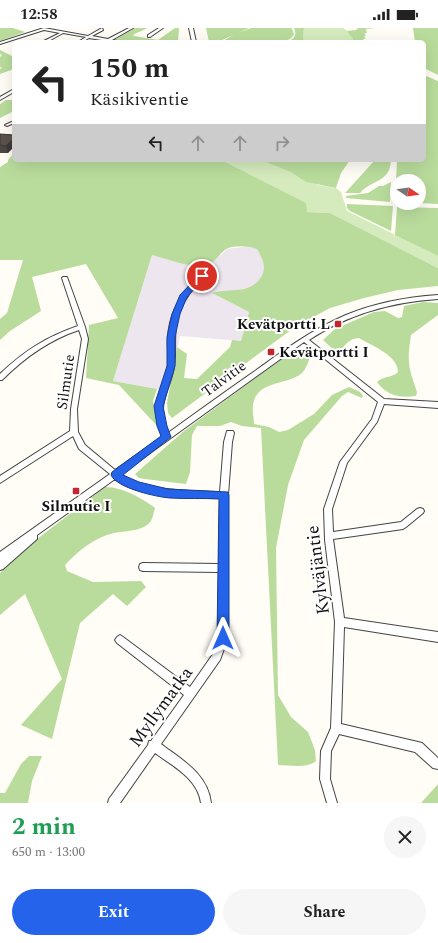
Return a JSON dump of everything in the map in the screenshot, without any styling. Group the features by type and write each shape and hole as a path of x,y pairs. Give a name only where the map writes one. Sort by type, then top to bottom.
{"street":[{"path":"40,28 102,40"},
{"path":"109,40 131,28"},
{"path":"149,36 161,28"},
{"path":"191,28 194,40"},
{"path":"1,43 44,29"},
{"path":"83,40 102,29"},
{"path":"48,40 62,33"},
{"path":"0,99 12,91"},
{"path":"0,93 12,98"},
{"path":"7,125 12,123"},
{"path":"166,437 159,406 171,366 171,337 176,314 183,296 202,276"},
{"name":"Silmutie","path":"65,278 85,339 74,409 74,432 82,446 122,480 138,486 168,493 224,495"},
{"name":"Talvitie","path":"0,566 46,526 166,437 305,340 334,322 362,311 399,302 438,298"},
{"path":"0,378 16,362 34,348 57,335 82,327"},
{"path":"305,340 382,401 438,405"},
{"name":"Kylväjäntie","path":"332,803 325,779 326,751 336,728 340,622 329,536 328,509 344,462 375,420 382,401"},
{"path":"0,480 74,432"},
{"name":"Myllymatka","path":"113,803 217,657 223,638 224,495 230,433"},
{"path":"329,536 403,525 420,511"},
{"name":"Talvitie","path":"0,557 22,540 46,526"},
{"path":"143,567 223,568"},
{"path":"340,622 438,637"},
{"path":"120,640 190,693"},
{"path":"336,728 418,747 437,764"},
{"path":"154,744 197,779 207,797 206,803"}],"shaded area":[{"path":"250,246 257,248 265,268 264,274 254,286 238,290 212,293 249,312 241,341 180,336 170,387 157,389 113,381 152,255 197,266 220,256 227,249"}],"green space":[{"path":"0,28 13,28 25,32 0,41"},
{"path":"134,28 147,28 133,35 158,40 114,40"},
{"path":"175,28 179,28 178,40 158,40"},
{"path":"206,28 249,28 222,40 209,40"},
{"path":"251,28 292,28 294,35 287,40 225,40"},
{"path":"294,28 304,28 304,40 290,40 295,34"},
{"path":"304,28 343,28 349,32 353,39 304,40"},
{"path":"358,28 376,28 366,29 367,33 364,33 366,35 364,37 366,38 362,40 352,40 353,39 347,31 356,30"},
{"path":"413,28 438,28 438,75 426,69 426,40 415,40"},
{"path":"0,50 12,56 12,70 0,74 0,69 2,68 0,67 0,57 2,55 0,54"},
{"path":"426,76 438,81 438,204 426,203 426,174 396,174 397,162 426,162"},
{"path":"6,100 12,100 12,112 0,118 0,104"},
{"path":"12,155 12,162 225,162 306,203 307,212 330,213 438,268 438,286 398,290 330,308 295,327 172,418 168,413 167,403 177,347 187,354 184,378 197,379 230,347 232,340 241,341 249,312 212,293 249,287 262,276 264,264 257,249 250,247 237,246 226,249 208,264 198,266 178,263 152,255 113,381 157,389 153,401 159,428 119,385 86,378 89,325 118,318 86,264 32,277 41,311 10,331 0,340 0,319 7,313 23,260 0,260 0,167 8,162"},
{"path":"224,162 266,162 280,166 318,185 336,188 341,192 347,211 438,256 438,268 330,213 307,212"},
{"path":"266,162 349,162 341,173 336,188 306,182 291,172"},
{"path":"373,162 391,162 387,173 380,180 370,185 360,193 345,193"},
{"path":"390,182 390,202 346,198 346,196 368,193 379,186 383,186"},
{"path":"347,204 390,206 390,210 393,210 391,231 350,211 347,208"},
{"path":"426,208 438,208 438,256 395,235 397,210 426,210"},
{"path":"423,302 438,303 438,315 411,335 409,364 417,392 416,396 405,397 394,395 381,387 377,382 398,372 394,361 377,348 359,338 355,338 349,341 337,353 323,340 335,329 374,312 385,311 398,318 402,317 404,306"},
{"path":"296,352 309,356 306,367 294,378 269,386 256,396 253,405 254,424 269,427 279,432 288,430 314,414 332,395 349,387 360,392 363,396 362,398 348,392 342,396 304,440 288,485 276,548 278,695 291,717 308,732 315,750 316,761 308,765 298,766 278,765 261,428 242,426 231,422 220,426 197,426 192,435 190,472 186,484 139,478 135,474 184,431 287,355"},
{"path":"105,487 125,491 150,504 155,508 152,519 144,527 114,533 94,541 81,550 65,565 67,571 93,582 141,581 146,587 127,606 113,594 80,623 52,739 21,725 62,679 25,594 0,615 0,573 20,552"},
{"path":"29,756 42,756 32,781 28,803 0,803 0,793 5,793 21,764"},
{"path":"438,784 438,803 421,803"}],"building":[{"path":"0,134 12,135 12,140 6,146 0,145"}],"place":[{"name":"Kevätportti L","path":"338,324"},
{"name":"Kevätportti I","path":"271,352"},
{"name":"Silmutie I","path":"76,491"}],"route":[{"path":"202,276 183,296 176,314 171,337 171,366 159,406 162,426 166,437 116,475 122,480 138,486 168,493 224,495 223,638"}]}
